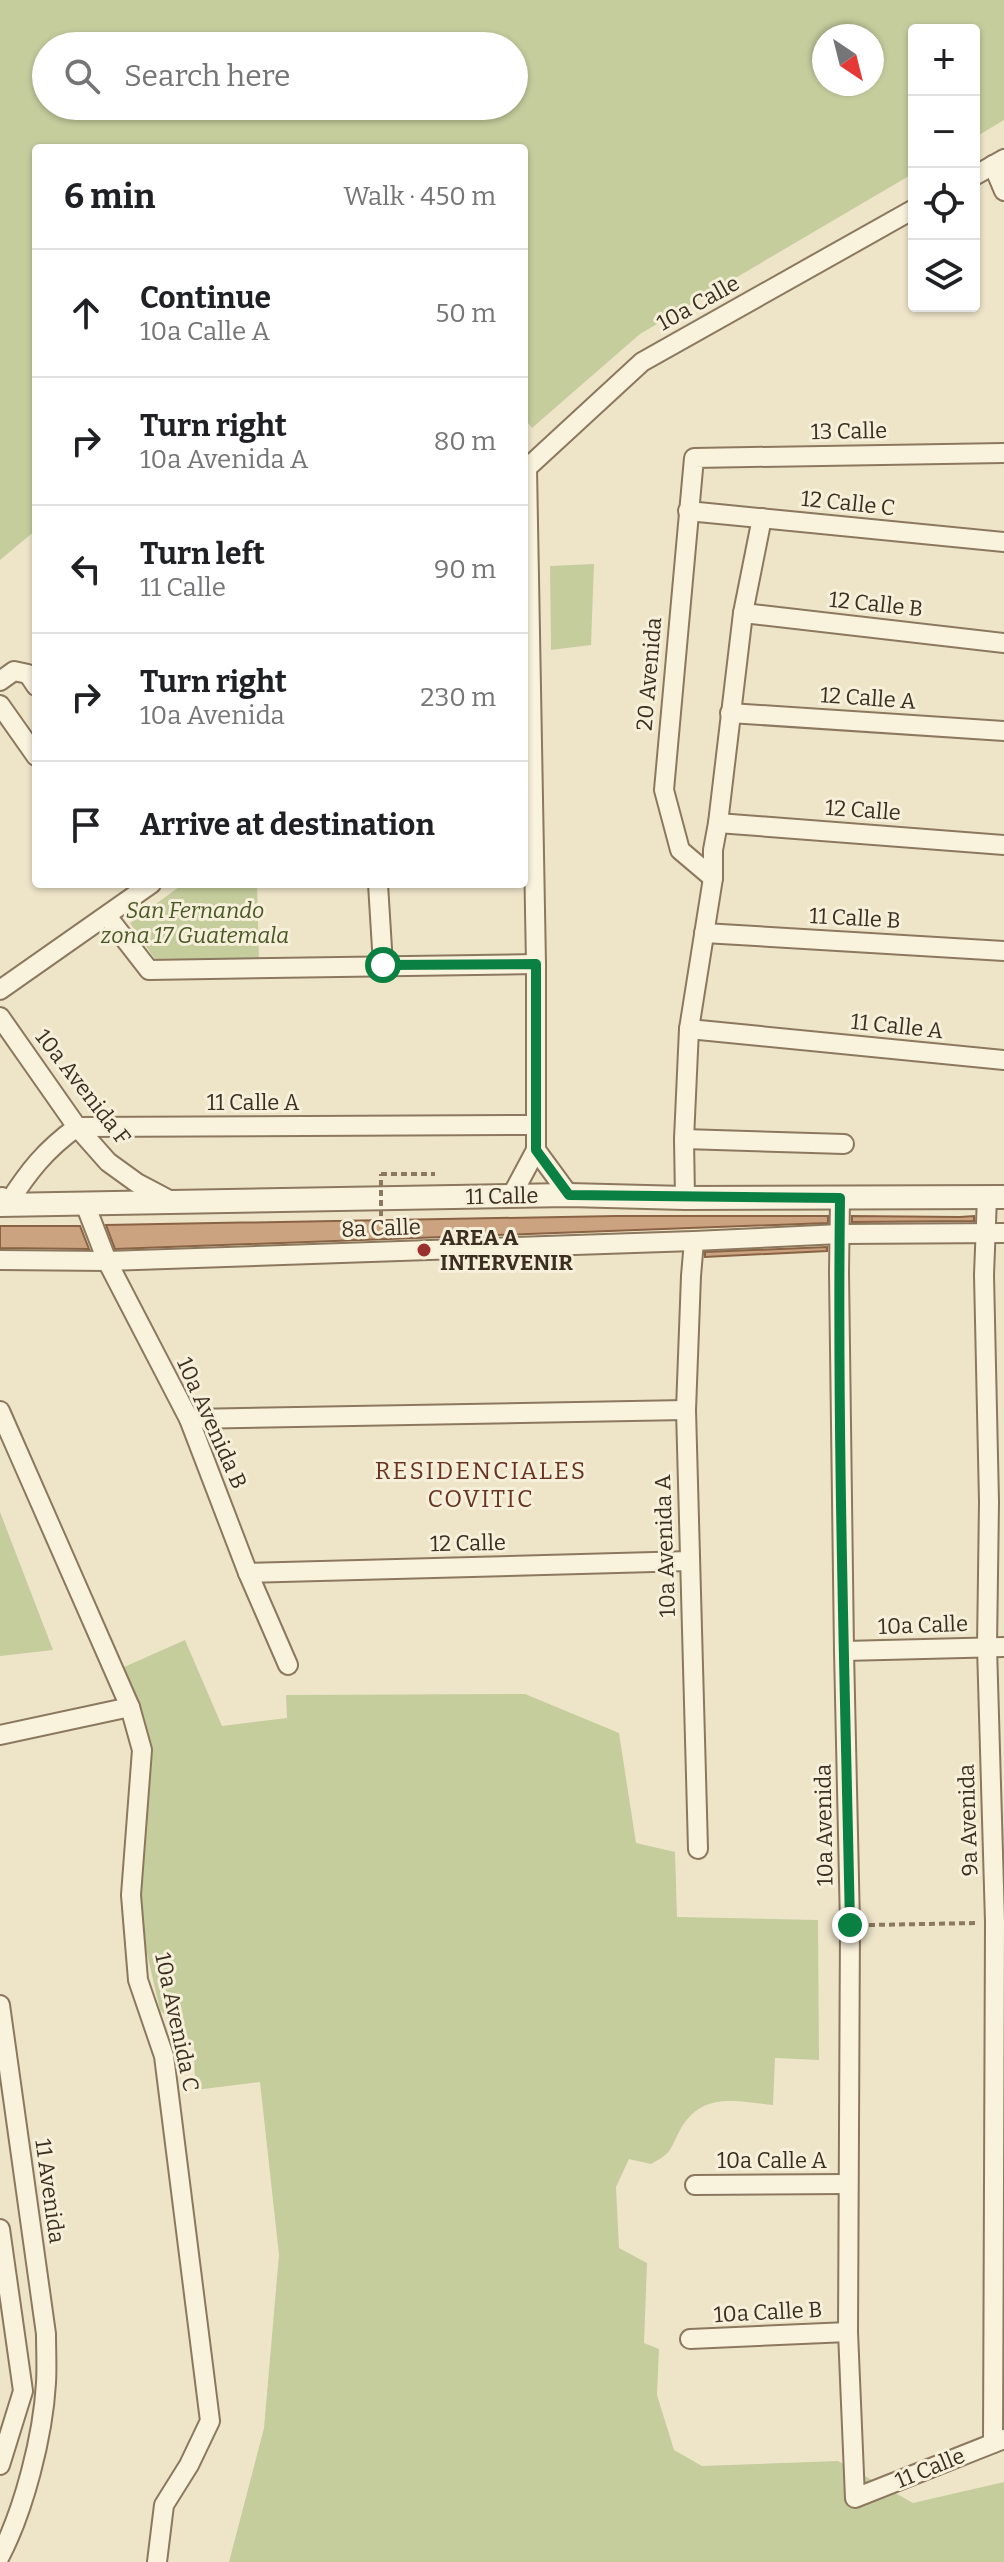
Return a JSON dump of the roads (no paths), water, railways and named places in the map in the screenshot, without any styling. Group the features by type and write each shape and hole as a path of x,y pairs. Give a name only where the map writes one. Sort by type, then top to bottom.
{"street":[{"path":"980,172 998,162 1004,191"},
{"name":"10a Calle","path":"528,464 642,362 908,212"},
{"name":"13 Calle","path":"694,458 1004,453"},
{"name":"20 Avenida","path":"694,458 664,790 680,850 713,878"},
{"name":"12 Calle C","path":"688,511 1004,542"},
{"path":"685,1198 689,1029 713,878 713,850 743,613 762,518"},
{"name":"12 Calle B","path":"743,613 1004,643"},
{"path":"512,1195 536,1150 536,964 528,650"},
{"path":"0,681 14,671 28,674 32,680"},
{"path":"0,705 32,750"},
{"name":"12 Calle A","path":"730,713 1004,731"},
{"name":"12 Calle","path":"718,823 1004,845"},
{"path":"0,990 107,916 138,888"},
{"path":"378,888 383,965"},
{"path":"107,916 149,970 536,964"},
{"name":"11 Calle B","path":"704,933 1004,951"},
{"name":"10a Avenida F","path":"0,1017 77,1127 108,1162 137,1183 176,1204"},
{"name":"11 Calle A","path":"689,1029 1004,1060"},
{"name":"11 Calle A","path":"77,1127 536,1125"},
{"path":"2,1202 55,1143 77,1127"},
{"path":"684,1139 844,1144"},
{"path":"536,1150 569,1195"},
{"name":"11 Calle","path":"2,1202 176,1204 512,1195 996,1197"},
{"name":"9a Avenida","path":"996,1197 995,1233 984,1275 996,1502 999,2441"},
{"name":"10a Avenida","path":"840,1198 850,1925 848,2332 855,2498"},
{"name":"10a Avenida B","path":"85,1204 107,1261 189,1419 248,1573 288,1665"},
{"name":"8a Calle","path":"0,1260 107,1261 840,1234 995,1233"},
{"name":"10a Avenida A","path":"694,1241 686,1410 698,1849"},
{"path":"189,1419 686,1410"},
{"name":"10a Avenida C","path":"0,1411 130,1707 142,1750 131,1895 138,1980 164,2056 210,2421 189,2465 164,2505 157,2562"},
{"name":"12 Calle","path":"248,1573 690,1561"},
{"name":"10a Calle","path":"844,1651 996,1647"},
{"path":"0,1735 130,1707"},
{"name":"11 Avenida","path":"0,2005 4,2072 46,2334 46,2385 38,2437 14,2529 0,2556"},
{"name":"10a Calle A","path":"695,2185 848,2184"},
{"path":"0,2229 23,2391 0,2465"},
{"name":"10a Calle B","path":"690,2339 848,2332"},
{"name":"11 Calle","path":"855,2498 999,2441"}],"place":[{"name":"AREA A INTERVENIR","path":"424,1250"}],"district":[{"name":"RESIDENCIALES COVITIC","path":"481,1485"}],"park label":[{"name":"San Fernando zona 17 Guatemala","path":"195,922"}]}
